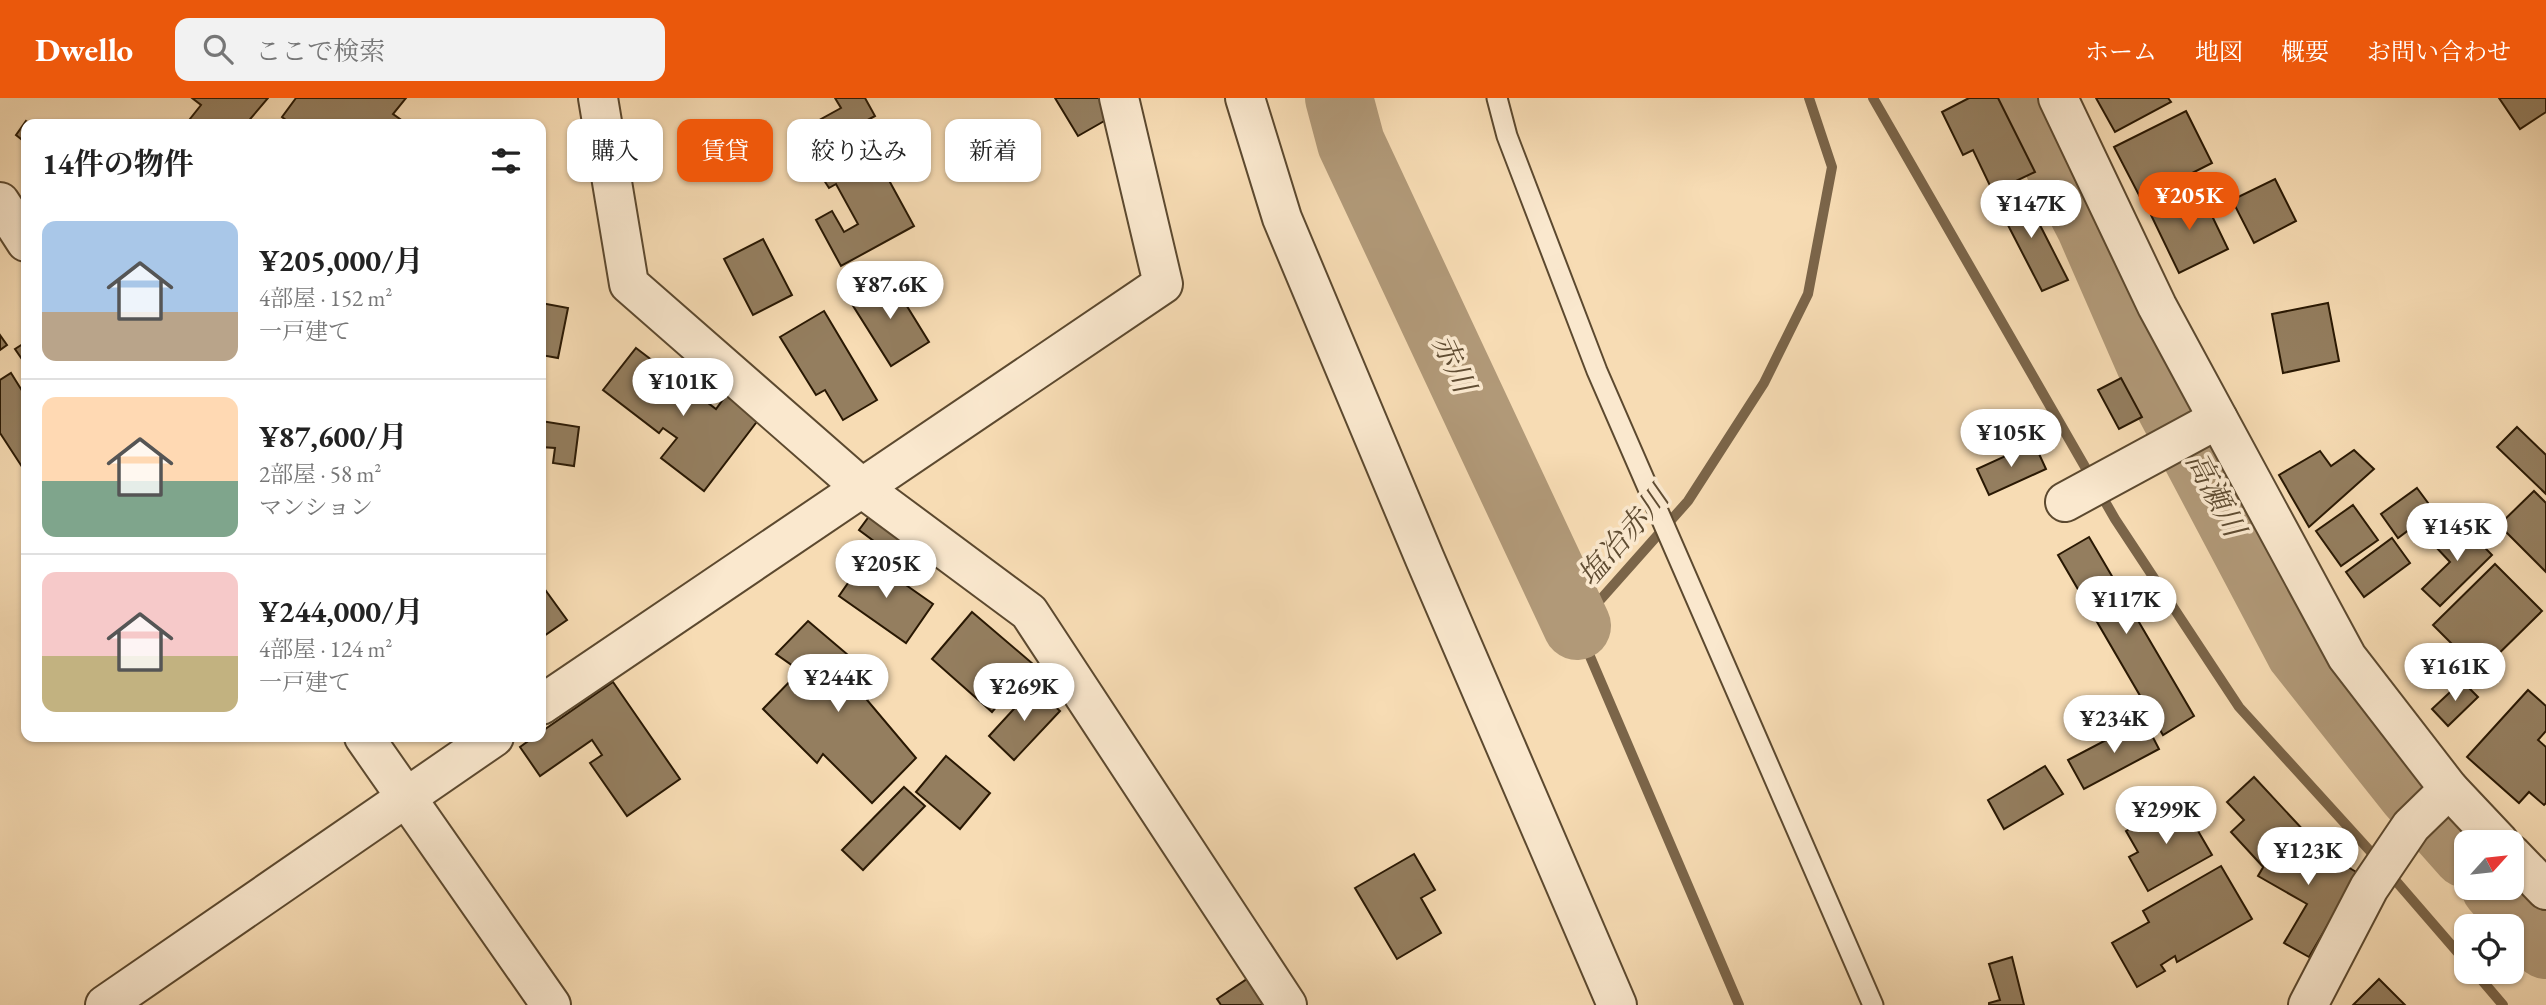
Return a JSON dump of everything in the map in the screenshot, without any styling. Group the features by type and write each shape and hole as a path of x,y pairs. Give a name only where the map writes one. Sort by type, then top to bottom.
{"street":[{"path":"598,98 629,284 862,488 1029,612 1287,1005"},
{"path":"546,702 1163,284 1119,98"},
{"path":"1245,98 1282,218 1430,572 1617,1005"},
{"path":"2058,98 2157,306 2347,657 2449,789 2488,830"},
{"path":"0,202 21,234"},
{"path":"2065,502 2218,419"},
{"path":"367,742 551,1005"},
{"path":"105,1005 487,742"},
{"path":"2308,1005 2369,888 2411,826 2449,789"},
{"path":"2524,867 2546,890"}],"lane":[{"path":"1497,98 1507,136 1597,371 1873,1005"}],"building":[{"path":"192,98 268,98 250,119 190,119 201,105"},
{"path":"296,98 406,98 393,114 400,119 282,117"},
{"path":"835,98 865,98 875,116 870,119 821,119 841,108"},
{"path":"1055,98 1102,98 1113,116 1078,136"},
{"path":"1969,98 1998,98 2035,172 1993,192 1973,150 1963,155 1942,112"},
{"path":"2096,98 2168,98 2171,102 2115,132"},
{"path":"2499,98 2546,98 2546,112 2520,129"},
{"path":"2186,111 2212,163 2141,199 2114,147"},
{"path":"2275,179 2296,221 2254,243 2232,200"},
{"path":"825,182 890,182 914,226 841,266 816,220 832,211 844,232 858,224 836,184 829,188"},
{"path":"2021,188 2068,280 2042,291 1995,200"},
{"path":"2200,191 2228,249 2179,273 2151,215"},
{"path":"763,239 792,295 753,315 724,259"},
{"path":"889,277 929,342 891,366 850,301"},
{"path":"2328,303 2339,361 2283,373 2272,314"},
{"path":"546,304 568,308 558,358 546,356"},
{"path":"824,311 877,400 843,420 825,390 816,395 780,337"},
{"path":"0,335 7,345 0,350"},
{"path":"21,345 21,358 15,349"},
{"path":"636,348 716,409 730,390 762,415 704,491 661,458 677,438 663,428 659,433 603,390"},
{"path":"11,373 21,389 21,465 0,433 0,380"},
{"path":"2121,378 2142,417 2119,429 2098,390"},
{"path":"546,422 579,427 574,466 553,463 555,448 546,447"},
{"path":"2517,427 2546,455 2546,494 2497,447"},
{"path":"2034,443 2046,469 1989,495 1977,469"},
{"path":"2354,450 2374,469 2309,527 2279,475 2320,451 2331,466"},
{"path":"2417,488 2434,511 2398,538 2381,514"},
{"path":"2534,491 2546,503 2546,572 2499,525"},
{"path":"2353,505 2378,540 2341,566 2316,531"},
{"path":"873,511 923,549 909,567 859,530"},
{"path":"2460,522 2492,555 2440,606 2422,589 2450,562 2435,546"},
{"path":"2089,537 2194,716 2163,735 2058,555"},
{"path":"2392,538 2410,563 2364,597 2346,572"},
{"path":"866,557 933,604 906,643 839,596"},
{"path":"2495,564 2542,611 2480,672 2433,625"},
{"path":"546,591 567,620 546,635"},
{"path":"972,612 1033,664 992,712 932,659"},
{"path":"808,621 881,683 867,700 916,758 872,803 823,754 817,763 763,709 800,671 776,654"},
{"path":"2462,681 2478,697 2448,726 2432,709"},
{"path":"613,682 680,779 627,816 590,763 602,755 592,740 540,776 520,747 527,742 546,742 546,729"},
{"path":"1034,687 1060,711 1014,760 989,736"},
{"path":"2528,690 2546,706 2546,731 2538,740 2546,747 2544,805 2529,792 2519,803 2467,757"},
{"path":"2144,720 2159,749 2084,789 2068,760"},
{"path":"946,756 990,793 960,829 916,792"},
{"path":"2045,766 2063,794 2004,829 1988,800"},
{"path":"2254,777 2306,833 2266,870 2231,832 2244,820 2227,802"},
{"path":"904,787 925,806 863,870 842,850"},
{"path":"2180,800 2212,855 2148,891 2129,857 2138,852 2126,831"},
{"path":"2285,830 2358,873 2309,957 2284,943 2307,904 2258,876"},
{"path":"1414,854 1435,890 1421,898 1441,933 1397,959 1355,888"},
{"path":"2221,866 2252,919 2177,962 2175,956 2161,965 2165,971 2137,987 2112,943 2149,922 2143,911"},
{"path":"2012,957 2024,1005 1989,1005 2000,1000 1989,964"},
{"path":"1250,977 1269,1005 1221,1005 1217,999"},
{"path":"2379,979 2405,1005 2353,1005"}],"waterway":[{"name":"赤川","path":"1339,98 1351,143 1577,626"},
{"name":"塩冶赤川","path":"1739,1005 1577,626 1688,501 1764,383 1808,294 1832,167 1809,98"},
{"path":"1873,98 2115,519 2239,707 2454,948"},
{"name":"高瀬川","path":"2024,98 2090,226 2162,391 2300,652 2411,792 2454,840"},
{"name":"高瀬川","path":"2506,900 2546,945"},
{"path":"2485,984 2503,1005"}]}
